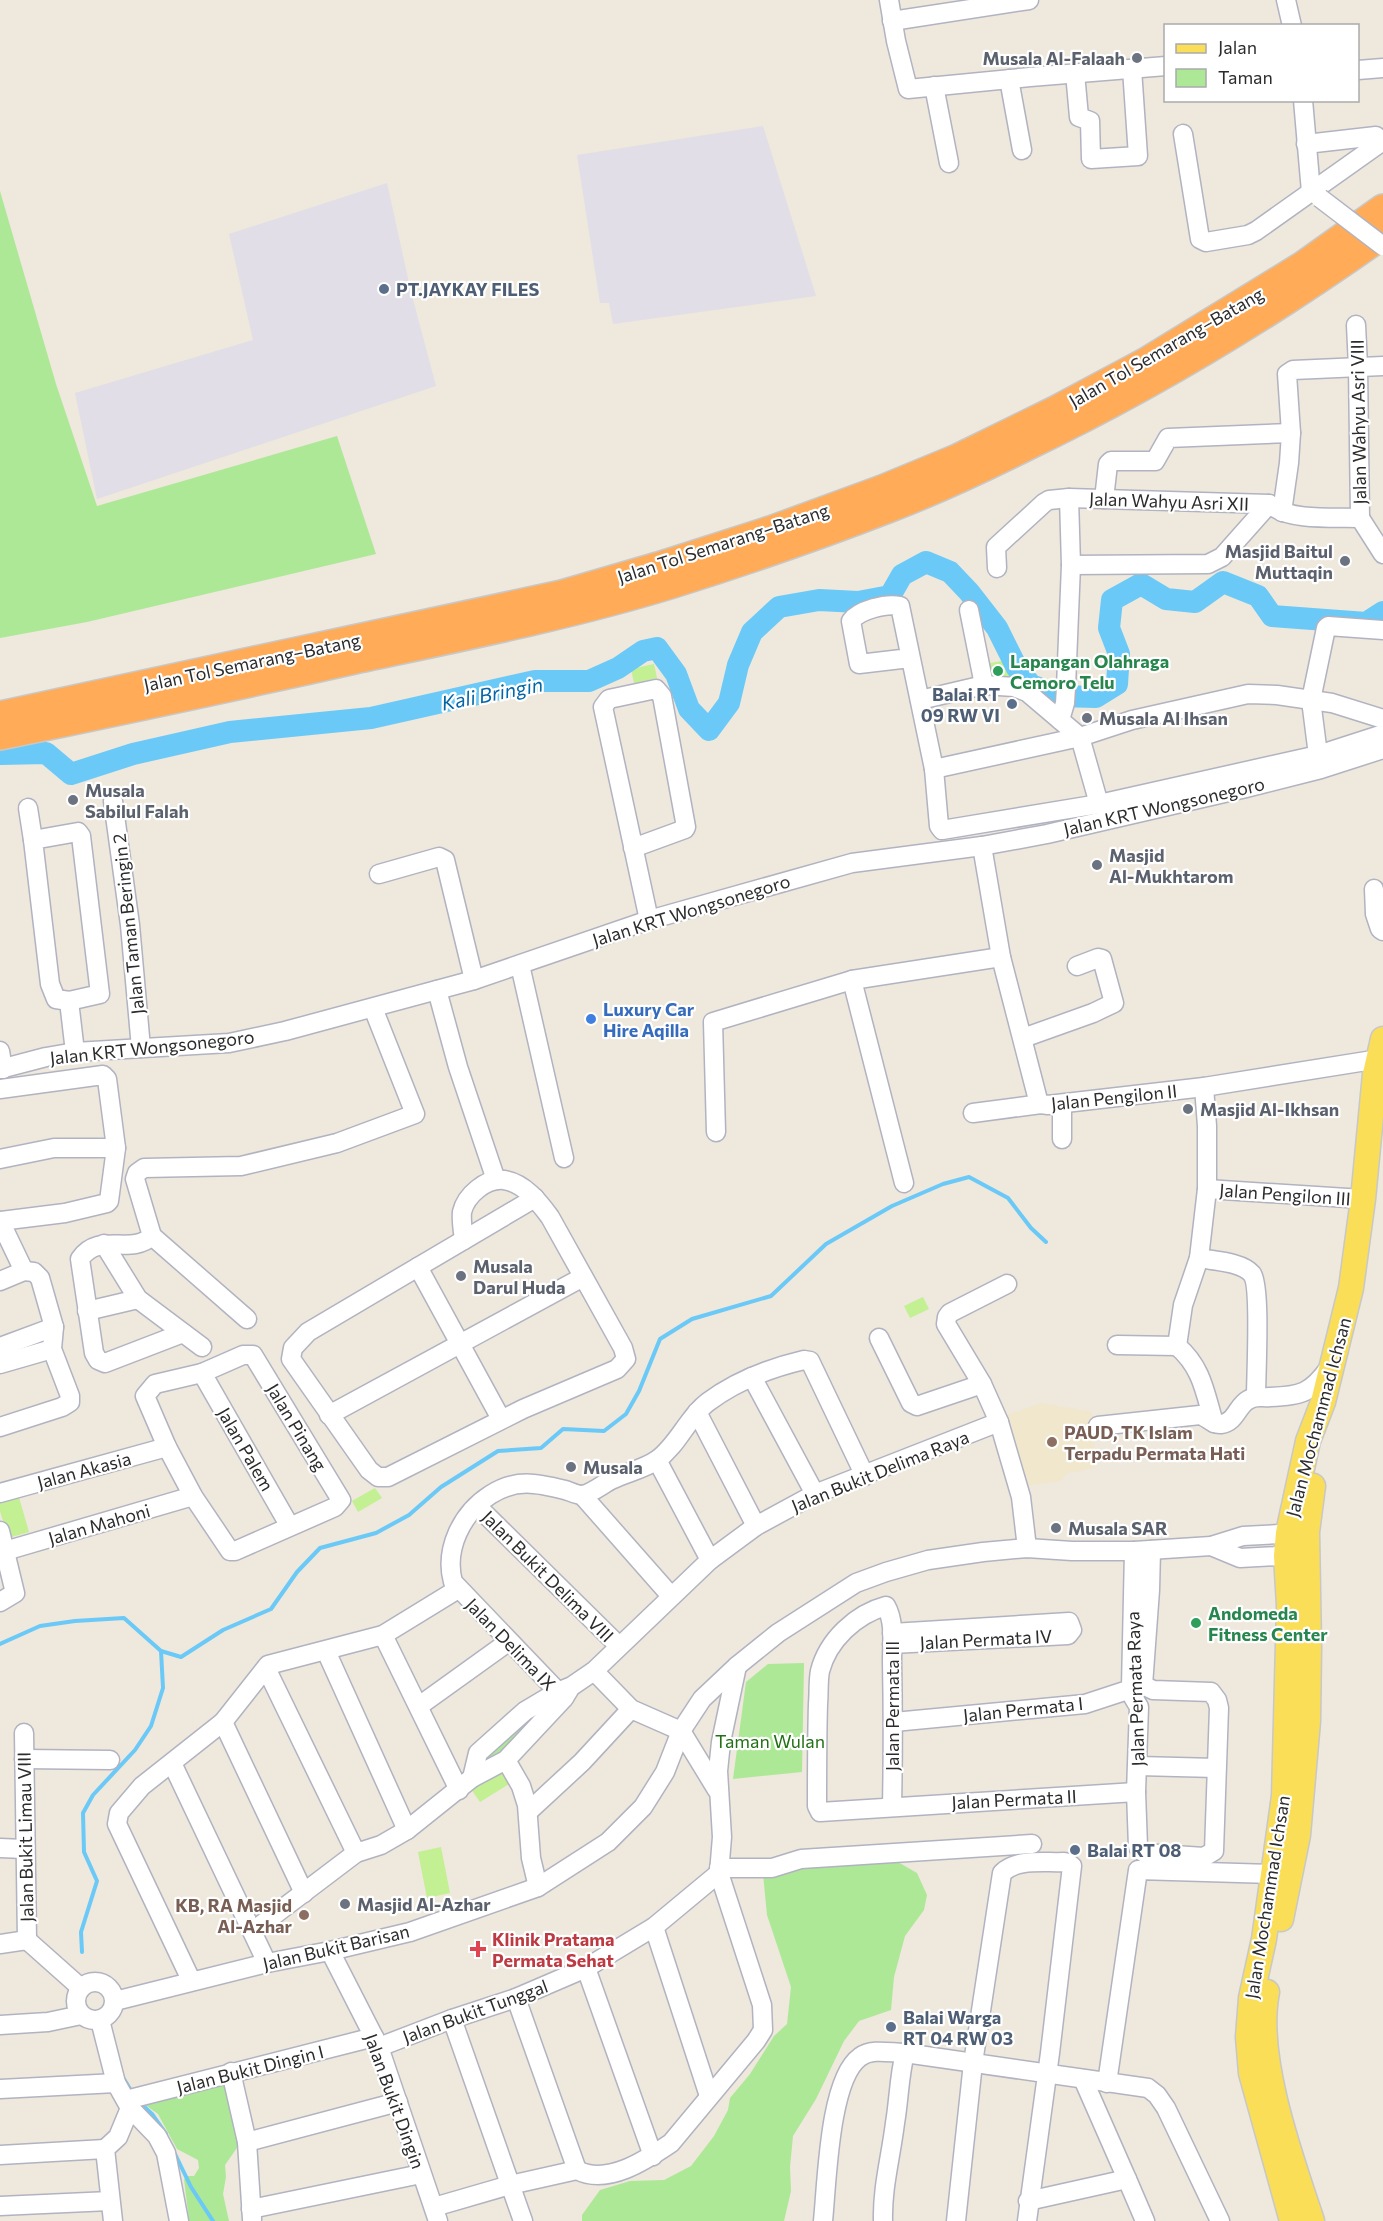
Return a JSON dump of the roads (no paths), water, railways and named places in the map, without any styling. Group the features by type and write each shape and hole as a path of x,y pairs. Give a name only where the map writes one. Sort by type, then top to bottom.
{"highway":[{"name":"Jalan Tol Semarang–Batang","path":"0,715 562,594 773,529 882,489 967,454 1057,410 1145,362 1303,265 1383,208"},
{"name":"Jalan Tol Semarang–Batang","path":"0,736 559,613 667,586 794,544 890,509 965,477 1156,381 1316,283 1383,235"}],"main road":[{"name":"Jalan Mochammad Ichsan","path":"1312,2221 1294,2166 1268,2065 1265,2004 1288,1835 1308,1721 1309,1647 1297,1544 1317,1469 1339,1366 1356,1324 1371,1200 1375,1074 1381,1049"},
{"name":"Jalan Mochammad Ichsan","path":"1371,1200 1383,1167"},
{"name":"Jalan Mochammad Ichsan","path":"1288,1835 1272,1874 1264,1939 1251,1998 1248,2037 1251,2073 1292,2221"}],"street":[{"path":"889,0 907,89 1164,66"},
{"path":"892,21 1029,0"},
{"path":"1286,0 1292,24"},
{"path":"1359,70 1383,68"},
{"path":"1075,73 1079,117 1090,121 1091,159 1114,158 1138,156 1132,69"},
{"path":"1009,79 1022,150"},
{"path":"934,86 949,164"},
{"path":"1303,102 1306,144 1315,195 1383,246"},
{"path":"1183,134 1200,239 1203,242 1257,231 1315,195 1379,139"},
{"path":"1306,144 1350,139 1379,139"},
{"path":"1350,139 1353,162"},
{"name":"Jalan Wahyu Asri VIII","path":"1356,325 1359,366 1360,518"},
{"path":"1071,565 1208,564 1222,557 1276,508 1291,433 1287,374 1293,370 1383,366"},
{"path":"1104,499 1108,464 1111,461 1155,461 1168,438 1291,433"},
{"path":"1069,498 1071,565 1064,703 1080,737 1099,804"},
{"name":"Jalan Wahyu Asri XII","path":"997,568 996,547 1049,500 1104,499 1276,508 1293,515 1360,518"},
{"path":"1360,518 1383,554"},
{"path":"969,610 984,685"},
{"path":"1318,755 1311,700 1326,628 1328,626 1383,630"},
{"path":"910,658 934,769 939,826 942,830 1099,804 1318,755 1383,734"},
{"path":"920,700 984,685 1021,689 1064,703"},
{"path":"633,848 686,827 662,696 656,689 609,699 603,707 633,848 649,920"},
{"path":"934,769 1080,737 1132,720 1248,694 1277,695 1332,703 1383,719"},
{"name":"Jalan KRT Wongsonegoro","path":"2,1069 46,1057 75,1053 230,1043 285,1031 474,980 649,920 852,863 982,846 1058,831 1246,788 1321,769 1383,749"},
{"name":"Jalan Taman Beringin 2","path":"113,801 130,925 141,1047"},
{"path":"28,808 50,984 56,999 69,1001 100,994 81,836 78,832 33,840"},
{"name":"Jalan Pengilon II","path":"982,846 1001,957 1038,1100 1041,1104 1062,1104 1204,1087 1381,1049"},
{"path":"380,874 439,857 445,860 474,980"},
{"path":"1374,889 1376,914 1380,929 1383,931"},
{"path":"716,1132 713,1022 852,980 1001,957"},
{"path":"1023,1038 1101,1010 1114,1003 1102,959 1098,958 1077,966"},
{"path":"520,965 564,1158"},
{"path":"852,980 904,1183"},
{"path":"437,990 458,1067 496,1180"},
{"path":"69,1001 75,1053"},
{"path":"247,1319 152,1236 135,1179 137,1173 144,1168 241,1166 337,1143 415,1114 374,1008"},
{"path":"0,1050 2,1069"},
{"path":"0,1089 103,1075 106,1079 116,1148 109,1201 65,1213 0,1221 24,1271"},
{"path":"1177,1346 1183,1305 1199,1258 1207,1189 1207,1126 1204,1087"},
{"path":"973,1113 1041,1104"},
{"path":"1062,1104 1062,1138"},
{"path":"0,1159 54,1148 116,1148"},
{"path":"464,1239 462,1211 468,1198 479,1187 496,1180 511,1182 536,1198 550,1217 623,1348 626,1359 617,1369 501,1419 388,1477 378,1477 369,1470 294,1366 291,1359 293,1348 308,1332 536,1198"},
{"name":"Jalan Pengilon III","path":"1207,1189 1371,1200"},
{"path":"152,1236 146,1242 104,1244 89,1248 80,1259 94,1353 98,1360 105,1363 183,1333"},
{"path":"104,1244 138,1299 202,1347"},
{"path":"1199,1258 1241,1266 1255,1279 1258,1303 1256,1396"},
{"path":"418,1267 501,1419"},
{"path":"0,1281 24,1271 34,1272 40,1278 54,1327 52,1349 70,1396 70,1402 67,1405 0,1427"},
{"path":"329,1415 583,1277"},
{"path":"1007,1284 950,1313 946,1324 982,1384 999,1422 1021,1497 1027,1548"},
{"path":"87,1311 138,1299"},
{"path":"0,1347 54,1327"},
{"path":"879,1338 912,1403 917,1406 982,1384"},
{"path":"1117,1345 1177,1346 1194,1363 1214,1423"},
{"path":"0,1364 52,1349"},
{"name":"Jalan Pinang","path":"202,1373 243,1355 253,1355 341,1500 335,1507 289,1525"},
{"path":"582,1495 657,1460 707,1403 726,1391 752,1377 799,1361 810,1361 866,1476"},
{"path":"1098,1426 1200,1415 1214,1423 1221,1424 1235,1416 1243,1403 1256,1396 1268,1398 1312,1389 1339,1366"},
{"path":"202,1373 155,1384 145,1396 167,1447 193,1496 230,1551 235,1551 289,1525"},
{"name":"Jalan Palem","path":"202,1373 289,1525"},
{"path":"752,1377 814,1494"},
{"path":"698,1412 756,1526"},
{"name":"Jalan Bukit Delima Raya","path":"564,1692 594,1671 710,1560 756,1526 814,1494 866,1476 999,1422"},
{"name":"Jalan Akasia","path":"0,1492 167,1447"},
{"path":"657,1460 710,1560"},
{"path":"191,1980 117,1824 119,1813 142,1786 223,1722 272,1662 326,1651 383,1635 458,1589 451,1574 453,1542 466,1519 491,1495 525,1482 582,1495 671,1596"},
{"name":"Jalan Mahoni","path":"6,1551 193,1496"},
{"name":"Jalan Bukit Delima VIII","path":"477,1506 619,1646"},
{"path":"0,1531 6,1551 8,1597"},
{"name":"Jalan Bukit Barisan","path":"115,2001 191,1980 410,1932 538,1887 608,1842 643,1807 665,1772 681,1731 702,1699 737,1666 802,1616 856,1583 928,1560 1027,1548 1072,1551 1211,1546 1240,1558 1297,1544"},
{"name":"Jalan Permata Raya","path":"1140,1693 1185,1690 1211,1692 1217,1700 1219,1708 1214,1851 1208,1856 1142,1852 1138,1847 1136,1792 1143,1550"},
{"name":"Jalan Delima IX","path":"458,1589 508,1642 564,1692"},
{"name":"Jalan Permata III","path":"886,1605 890,1612 892,1638 894,1727 892,1806"},
{"name":"Jalan Permata II","path":"886,1605 870,1611 836,1639 828,1650 820,1672 817,1808 820,1812 1136,1792"},
{"name":"Jalan Permata IV","path":"892,1638 983,1633"},
{"path":"383,1635 419,1706 465,1784"},
{"path":"419,1706 508,1642"},
{"path":"326,1651 407,1830"},
{"path":"436,2214 510,2185 577,2170 587,2175 602,2175 628,2168 653,2156 671,2143 763,2030 762,2005 719,1871 722,1837 718,1792 721,1742 737,1666"},
{"path":"266,1668 356,1853"},
{"path":"594,1671 631,1709 681,1731 718,1792"},
{"path":"465,1784 478,1752 525,1711 564,1692"},
{"path":"253,1931 356,1853 381,1845 407,1830 465,1784 506,1760 564,1692"},
{"name":"Jalan Permata I","path":"894,1727 1086,1710 1103,1711 1140,1693"},
{"path":"529,1811 582,1762 631,1709"},
{"path":"223,1722 304,1893"},
{"name":"Jalan Bukit Limau VIII","path":"24,1733 27,1940"},
{"path":"24,1759 110,1760"},
{"path":"506,1760 521,1786 529,1811 531,1857 538,1887"},
{"path":"172,1763 267,1963"},
{"path":"1138,1766 1216,1768"},
{"path":"719,1871 772,1868 791,1860 801,1859 1032,1844"},
{"path":"0,1848 24,1848"},
{"path":"956,2221 973,2063 1002,1874 1008,1867 1018,1863 1068,1863 1072,1866 1027,2221"},
{"path":"1107,2083 1138,1870 1272,1874"},
{"name":"Jalan Bukit Tunggal","path":"376,2042 516,1998 586,1968 654,1927 719,1871"},
{"path":"654,1927 709,2096"},
{"path":"0,1944 27,1940 81,1988"},
{"name":"Jalan Bukit Dingin","path":"330,1951 376,2042 436,2214"},
{"path":"586,1968 653,2156"},
{"path":"0,2025 48,2022 81,2015 93,2021 100,2020 111,2013 115,2001 113,1993 102,1983 87,1983 81,1988 75,2001 81,2015"},
{"path":"516,1998 577,2170"},
{"path":"452,2019 523,2221"},
{"path":"100,2020 116,2083 128,2104 157,2136 166,2153 179,2221"},
{"name":"Jalan Bukit Dingin I","path":"128,2104 231,2073 376,2042"},
{"path":"823,2221 838,2096 844,2077 859,2057 873,2051 905,2053 1148,2088 1157,2095 1166,2108 1220,2221"},
{"path":"883,2221 883,2203 898,2104 900,2072 905,2053"},
{"path":"231,2073 247,2142 252,2215 421,2174"},
{"path":"1083,2079 1145,2221"},
{"path":"0,2089 116,2083"},
{"path":"247,2142 398,2102"},
{"path":"0,2155 105,2149 118,2137 128,2104"},
{"path":"105,2149 112,2221"},
{"path":"1028,2200 1127,2179"},
{"path":"0,2206 110,2201"}],"waterway":[{"name":"Kali Bringin","path":"0,754 46,753 71,774 133,754 230,732 371,718 535,681 589,681 618,668 643,651 657,648 676,674 689,709 709,730 729,703 738,665 752,632 779,607 819,600 858,602 890,596 902,575 926,562 950,572 969,592 997,628 1017,668 1031,685 1059,696 1096,697 1117,684 1119,654 1109,628 1112,600 1141,584 1166,599 1195,602 1223,582 1258,596 1272,616 1366,623 1383,612"},
{"path":"0,1644 40,1626 124,1618 161,1651 181,1657 223,1630 271,1609 297,1572 320,1548 376,1533 409,1515 441,1487 498,1451 541,1448 563,1429 604,1431 626,1414 639,1391 660,1339 692,1319 771,1296 826,1244 892,1206 943,1184 969,1177 1008,1198 1031,1228 1046,1242"},
{"path":"82,1952 81,1932 97,1881 84,1852 83,1813 93,1795 135,1750 151,1726 163,1688 161,1651"},
{"path":"124,2079 130,2089"},
{"path":"140,2103 152,2114 166,2134"},
{"path":"175,2154 191,2187 213,2221"}],"place":[{"name":"Musala Al-Falaah","path":"1137,58"},
{"name":"PT.JAYKAY FILES","path":"384,289"},
{"name":"Masjid Baitul Muttaqin","path":"1345,561"},
{"name":"Lapangan Olahraga Cemoro Telu","path":"998,671"},
{"name":"Balai RT 09 RW VI","path":"1012,704"},
{"name":"Musala Al Ihsan","path":"1087,718"},
{"name":"Musala Sabilul Falah","path":"73,800"},
{"name":"Masjid Al-Mukhtarom","path":"1097,865"},
{"name":"Luxury Car Hire Aqilla","path":"591,1019"},
{"name":"Masjid Al-Ikhsan","path":"1188,1109"},
{"name":"Musala Darul Huda","path":"461,1276"},
{"name":"PAUD, TK Islam Terpadu Permata Hati","path":"1052,1442"},
{"name":"Musala","path":"571,1467"},
{"name":"Musala SAR","path":"1056,1528"},
{"name":"Andomeda Fitness Center","path":"1196,1623"},
{"name":"Balai RT 08","path":"1075,1850"},
{"name":"Masjid Al-Azhar","path":"345,1904"},
{"name":"KB, RA Masjid Al-Azhar","path":"304,1915"},
{"name":"Klinik Pratama Permata Sehat","path":"478,1949"},
{"name":"Balai Warga RT 04 RW 03","path":"891,2027"}],"park label":[{"name":"Taman Wulan","path":"770,1741"}]}
